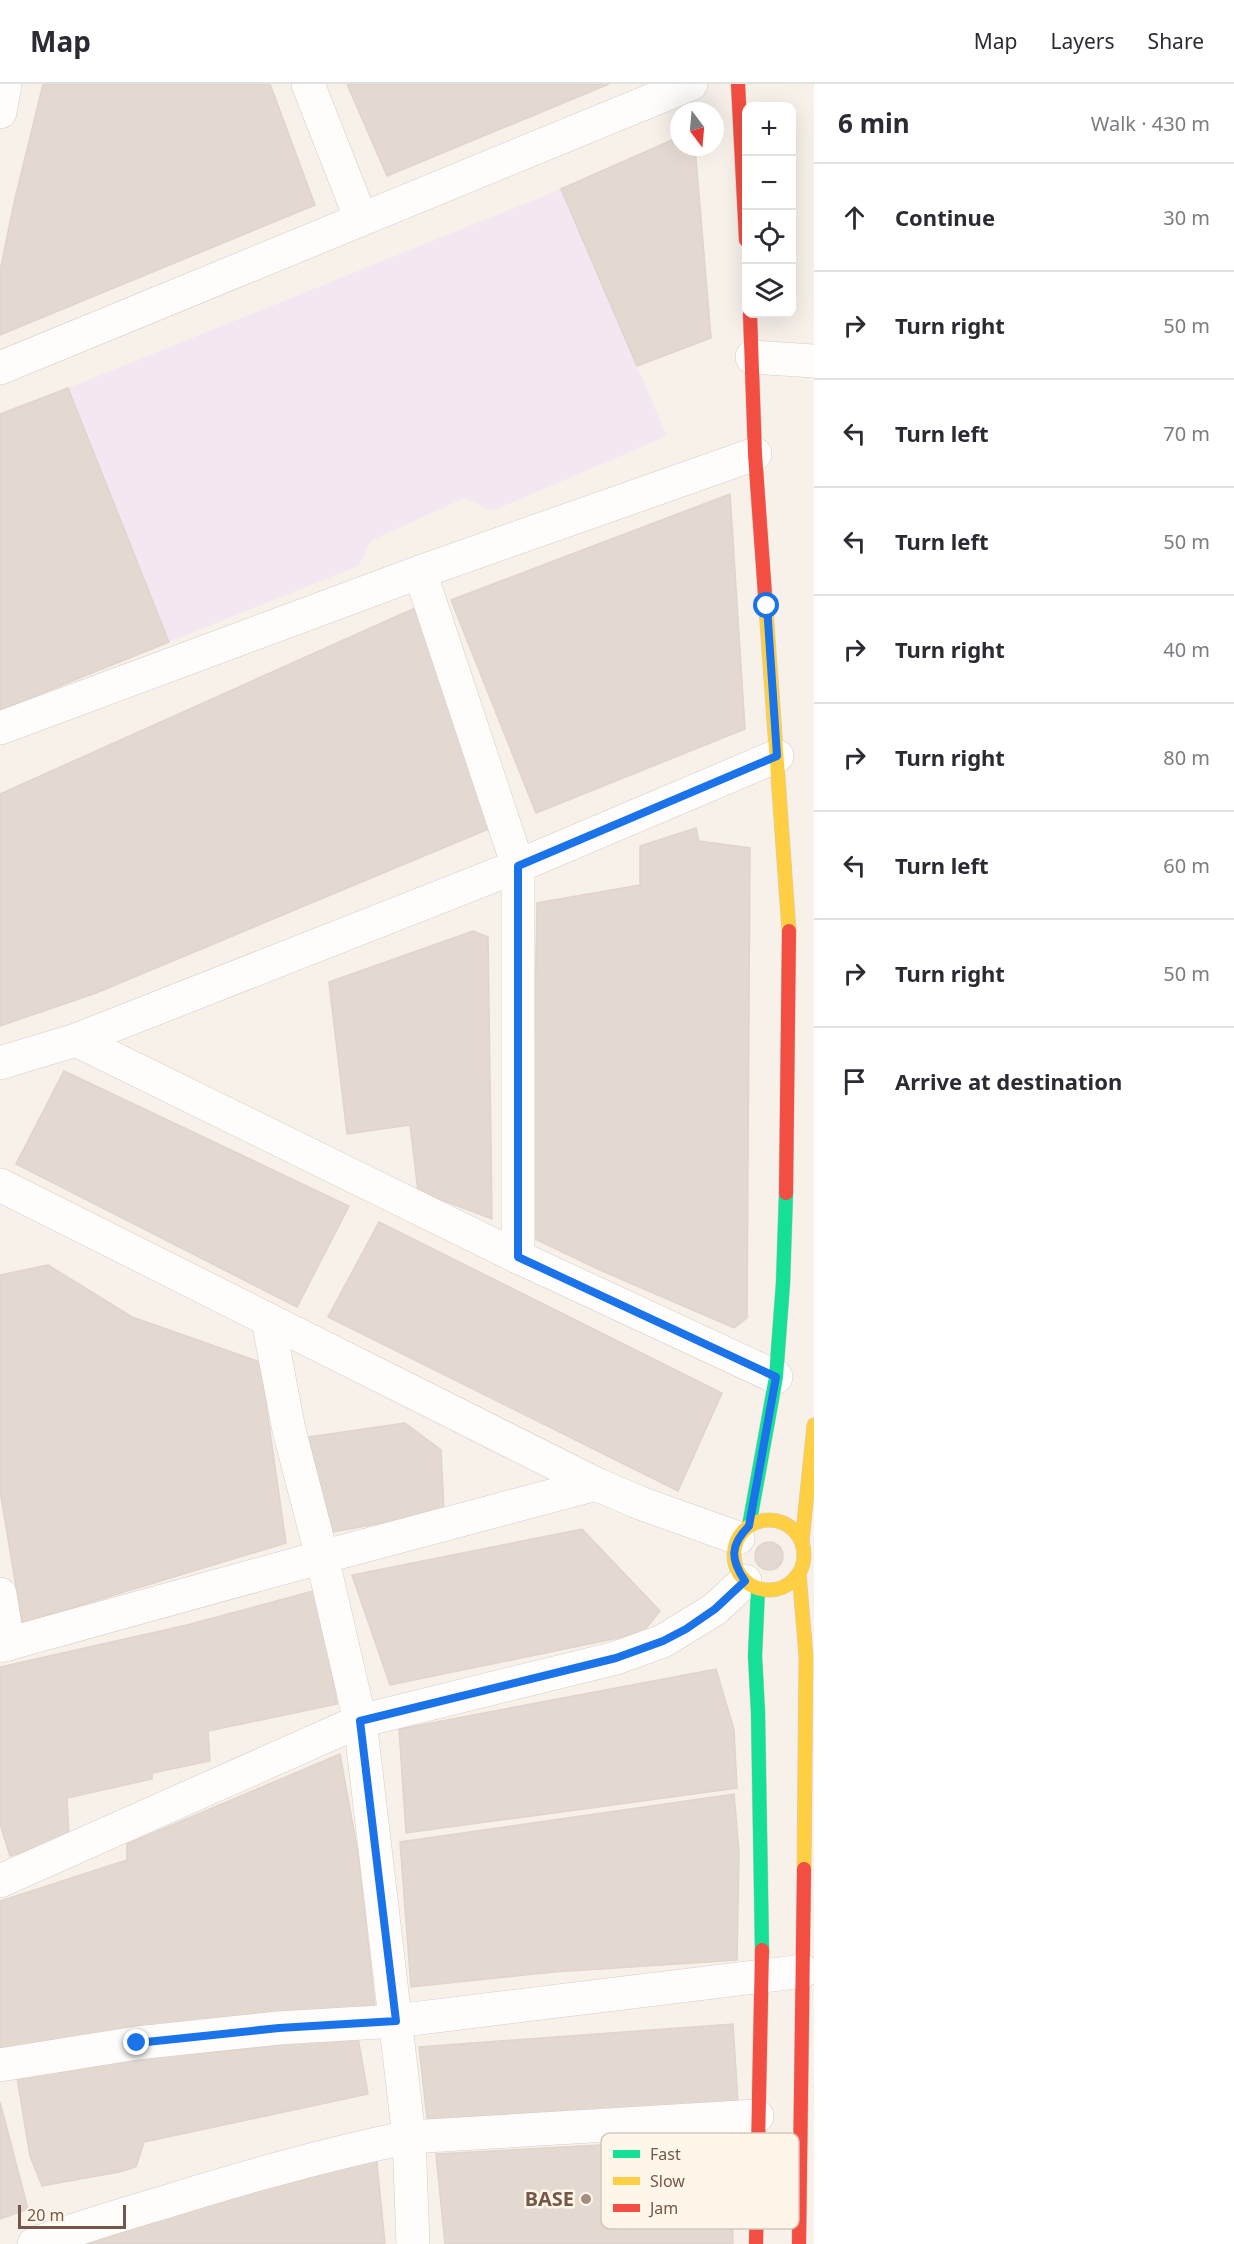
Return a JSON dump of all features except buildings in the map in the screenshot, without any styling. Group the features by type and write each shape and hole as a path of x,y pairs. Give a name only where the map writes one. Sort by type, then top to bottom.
{"street":[{"path":"0,112 5,84"},
{"path":"308,84 362,219"},
{"path":"0,368 691,84"},
{"path":"738,84 745,210"},
{"path":"750,318 755,454 789,914 786,1206 776,1377 743,1532 734,1552 736,1568 751,1585 774,1590 789,1585 800,1573"},
{"path":"752,357 814,361"},
{"path":"0,728 420,572 755,454"},
{"path":"420,572 518,866 518,1257"},
{"path":"0,1063 76,1040 518,866 777,756"},
{"path":"76,1040 518,1257 776,1377"},
{"path":"0,1185 596,1484 640,1503 743,1532 764,1520 780,1522 793,1529 802,1542"},
{"path":"268,1320 289,1430 322,1557 360,1721 409,2138 413,2244"},
{"path":"799,2244 809,2074 803,1971 806,1656 800,1573 804,1558 802,1542 814,1425"},
{"path":"0,1594 4,1645 596,1484"},
{"path":"0,1881 360,1721 616,1658 663,1641 686,1629 751,1585"},
{"path":"751,1585 758,1712 762,1975 757,2133"},
{"path":"0,2066 137,2043 279,2028 396,2021 803,1971"},
{"path":"34,2244 62,2233 226,2183 363,2147 409,2138 757,2116"},
{"path":"756,2229 756,2244"}],"shaded area":[{"path":"561,189 667,436 492,511 465,498 372,540 358,566 169,642 68,388"}],"traffic: fast":[{"path":"749,1526 776,1377 783,1283 786,1193"},
{"path":"758,1589 755,1656 762,1950"}],"traffic: slow":[{"path":"765,595 789,931"},
{"path":"802,1542 814,1425"},
{"path":"769,1520 782,1523 794,1530 801,1542 804,1555 801,1568 794,1580 782,1587 769,1590 756,1587 744,1580 737,1568 734,1555 737,1542 744,1530 756,1523 769,1520"},
{"path":"799,1573 806,1656 804,1869"}],"traffic: jam":[{"path":"738,84 744,210"},
{"path":"750,318 755,454 765,595"},
{"path":"786,1193 789,931"},
{"path":"799,2244 804,1869"},
{"path":"758,2133 762,1950"},
{"path":"756,2229 756,2244"}],"place":[{"name":"BASE","path":"586,2199"}],"route":[{"path":"137,2043 279,2028 396,2021 360,1721 616,1658 663,1641 686,1629 715,1609 745,1581 736,1568 734,1552 738,1538 749,1526 776,1377 518,1257 518,866 777,756 767,606"}]}
